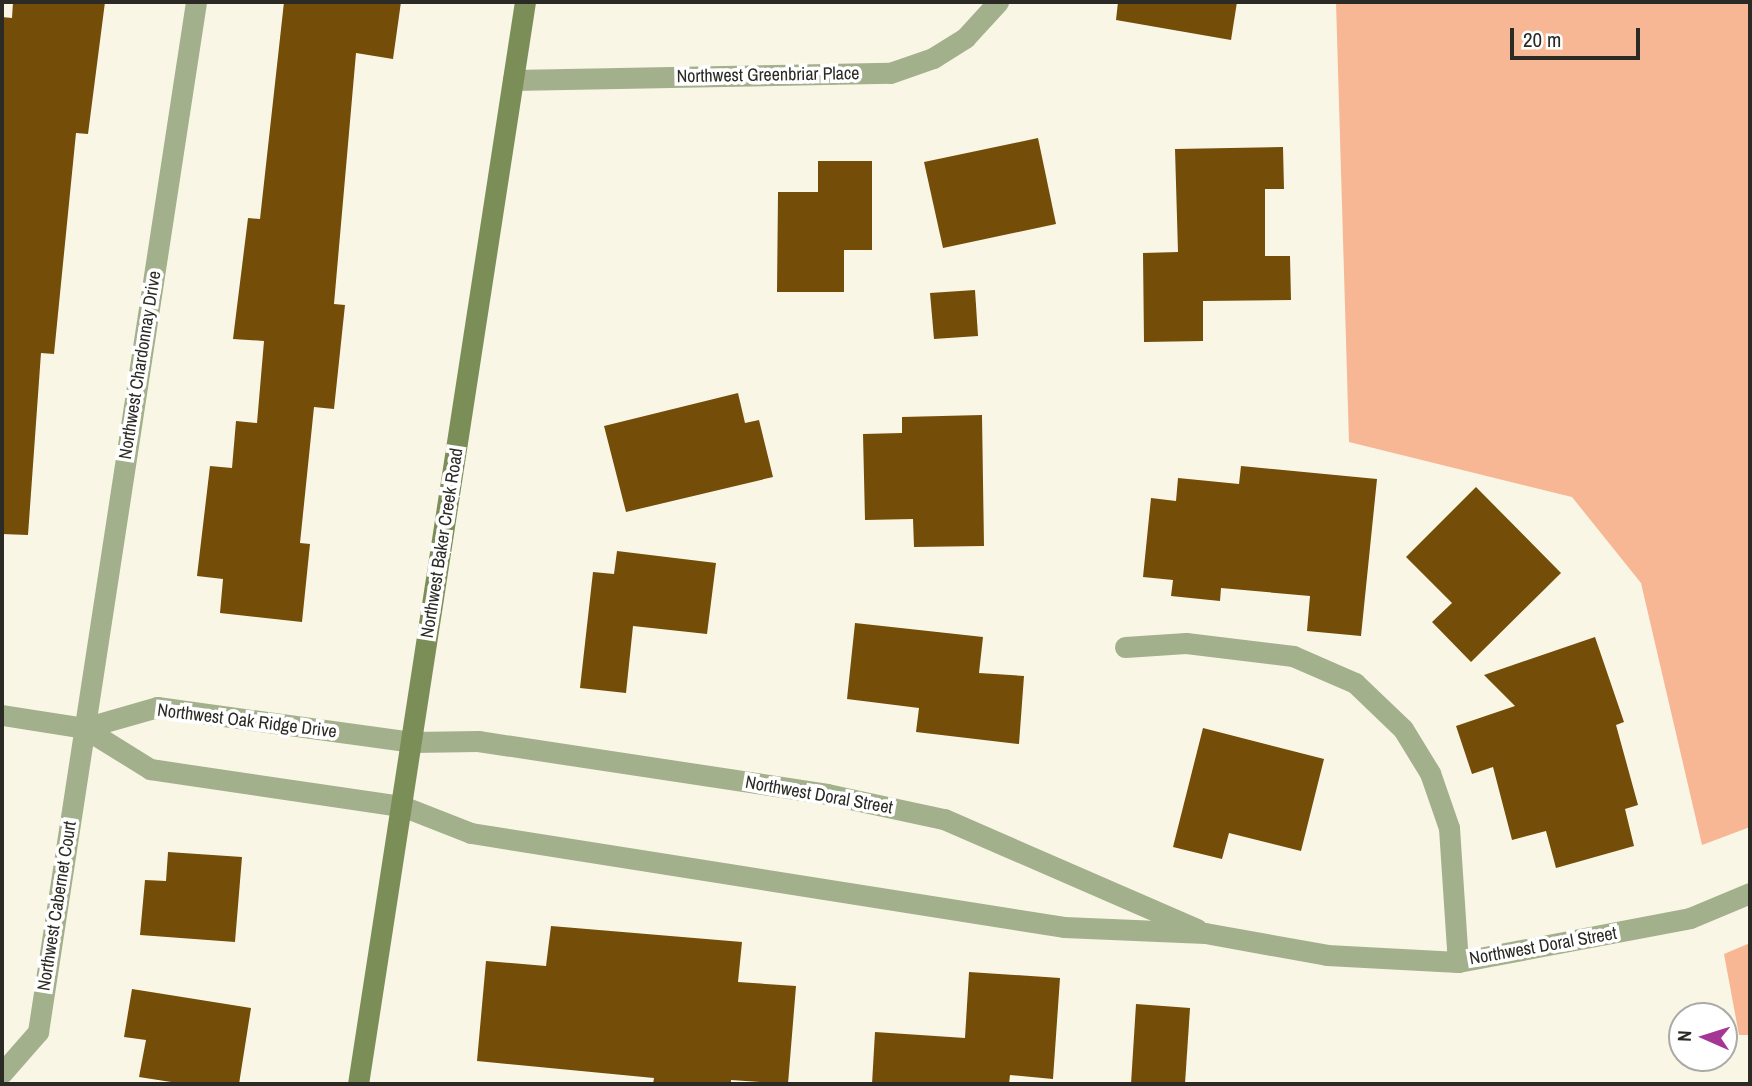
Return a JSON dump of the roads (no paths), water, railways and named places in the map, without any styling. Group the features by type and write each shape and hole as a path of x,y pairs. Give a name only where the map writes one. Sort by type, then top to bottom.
{"main road":[{"name":"Northwest Baker Creek Road","path":"358,1084 525,2"}],"street":[{"name":"Northwest Chardonnay Drive","path":"84,728 195,2"},
{"name":"Northwest Greenbriar Place","path":"513,80 890,73 933,58 965,38 998,2"},
{"path":"1125,648 1186,643 1293,656 1354,683 1403,729 1430,773 1449,828 1458,962"},
{"name":"Northwest Oak Ridge Drive","path":"84,728 157,706 412,742"},
{"name":"Northwest Oak Ridge Drive","path":"2,715 84,728 150,769 402,806"},
{"name":"Northwest Cabernet Court","path":"2,1073 37,1032 84,728"},
{"name":"Northwest Doral Street","path":"412,742 478,741 827,794 944,819 1205,933"},
{"name":"Northwest Doral Street","path":"402,806 471,833 892,901 1064,927 1205,933 1327,955 1458,962 1689,918 1750,893"}]}
